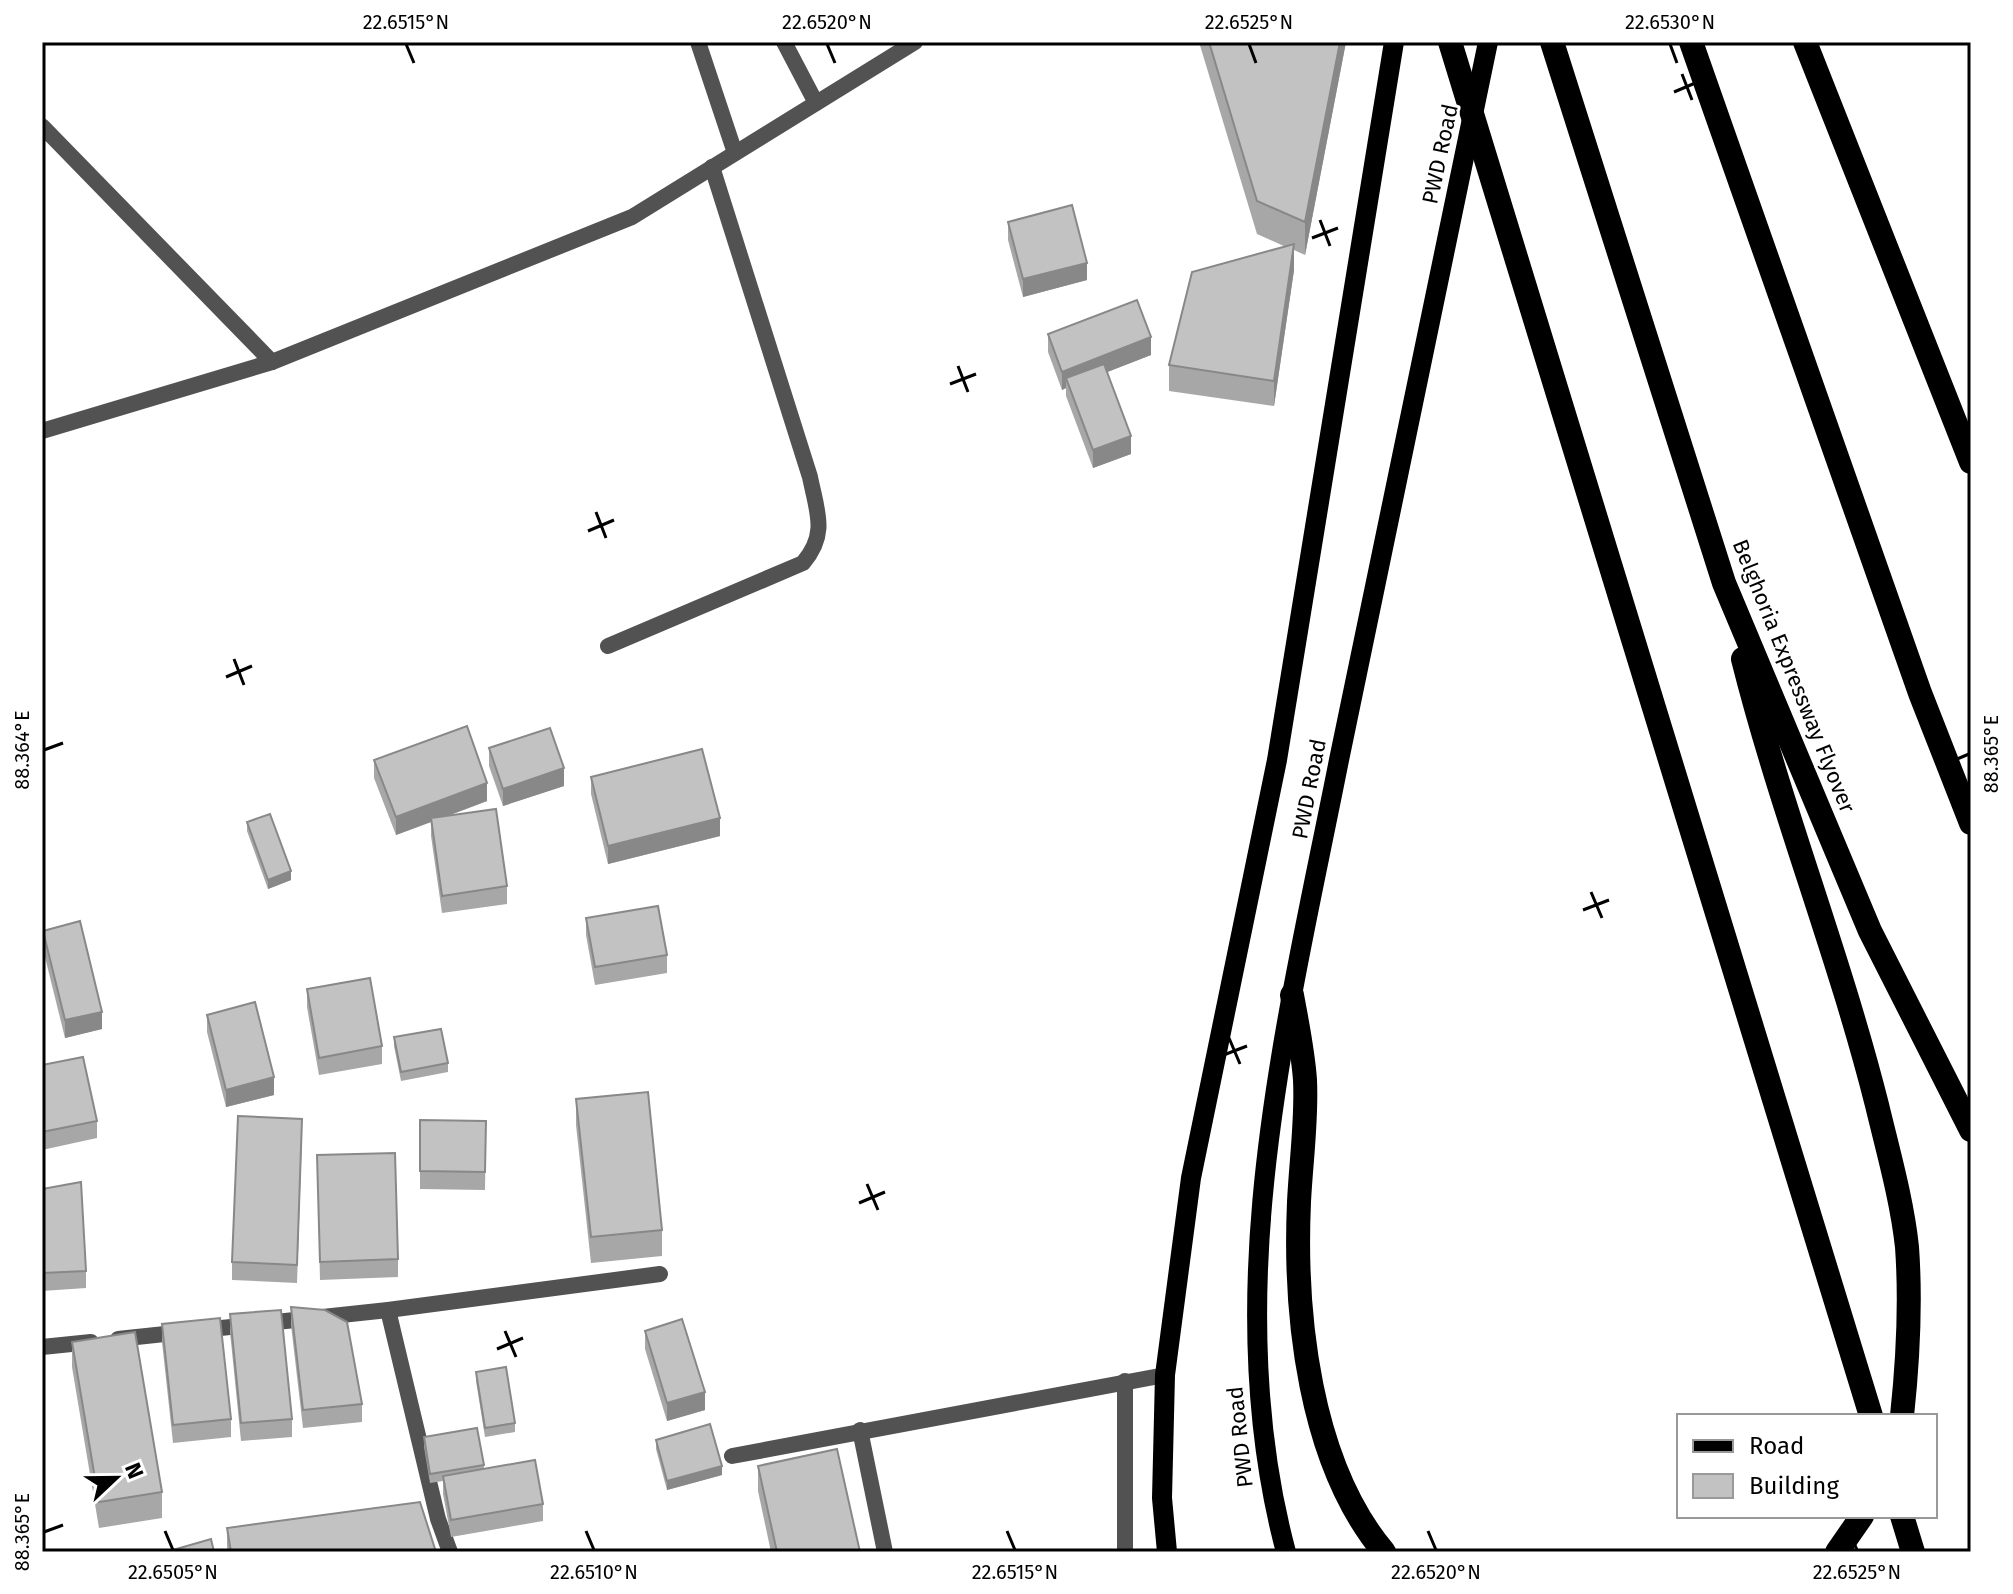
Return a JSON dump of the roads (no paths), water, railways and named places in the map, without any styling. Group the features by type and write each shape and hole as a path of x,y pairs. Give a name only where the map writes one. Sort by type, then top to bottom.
{"highway":[{"path":"1450,42 1870,1414"},
{"name":"Belghoria Expressway Flyover","path":"1552,42 1724,583 1870,931 1971,1130"},
{"path":"1691,42 1910,664 1971,823"},
{"path":"1805,42 1971,462"},
{"path":"1724,583 1766,750 1859,1035 1885,1138 1907,1245 1909,1347 1902,1414"},
{"path":"1292,995 1305,1080 1299,1264 1306,1363 1332,1455 1356,1510 1384,1552"},
{"path":"1837,1552 1861,1518"},
{"path":"1903,1518 1913,1552"}],"main road":[{"name":"PWD Road","path":"1167,1552 1162,1498 1165,1375 1191,1178 1277,760 1394,42"},
{"name":"PWD Road","path":"1286,1552 1268,1488 1257,1391 1257,1302 1263,1180 1292,995 1488,42"}],"street":[{"path":"698,42 735,153"},
{"path":"784,42 816,103"},
{"path":"42,431 272,362 632,217 915,42"},
{"path":"42,126 272,362"},
{"path":"608,646 803,563 817,547 820,528 810,477 712,167"},
{"path":"42,1347 388,1310 660,1274"},
{"path":"388,1310 438,1519 450,1552"},
{"path":"732,1456 1165,1375"},
{"path":"1125,1381 1125,1552"},
{"path":"860,1430 885,1552"}]}
